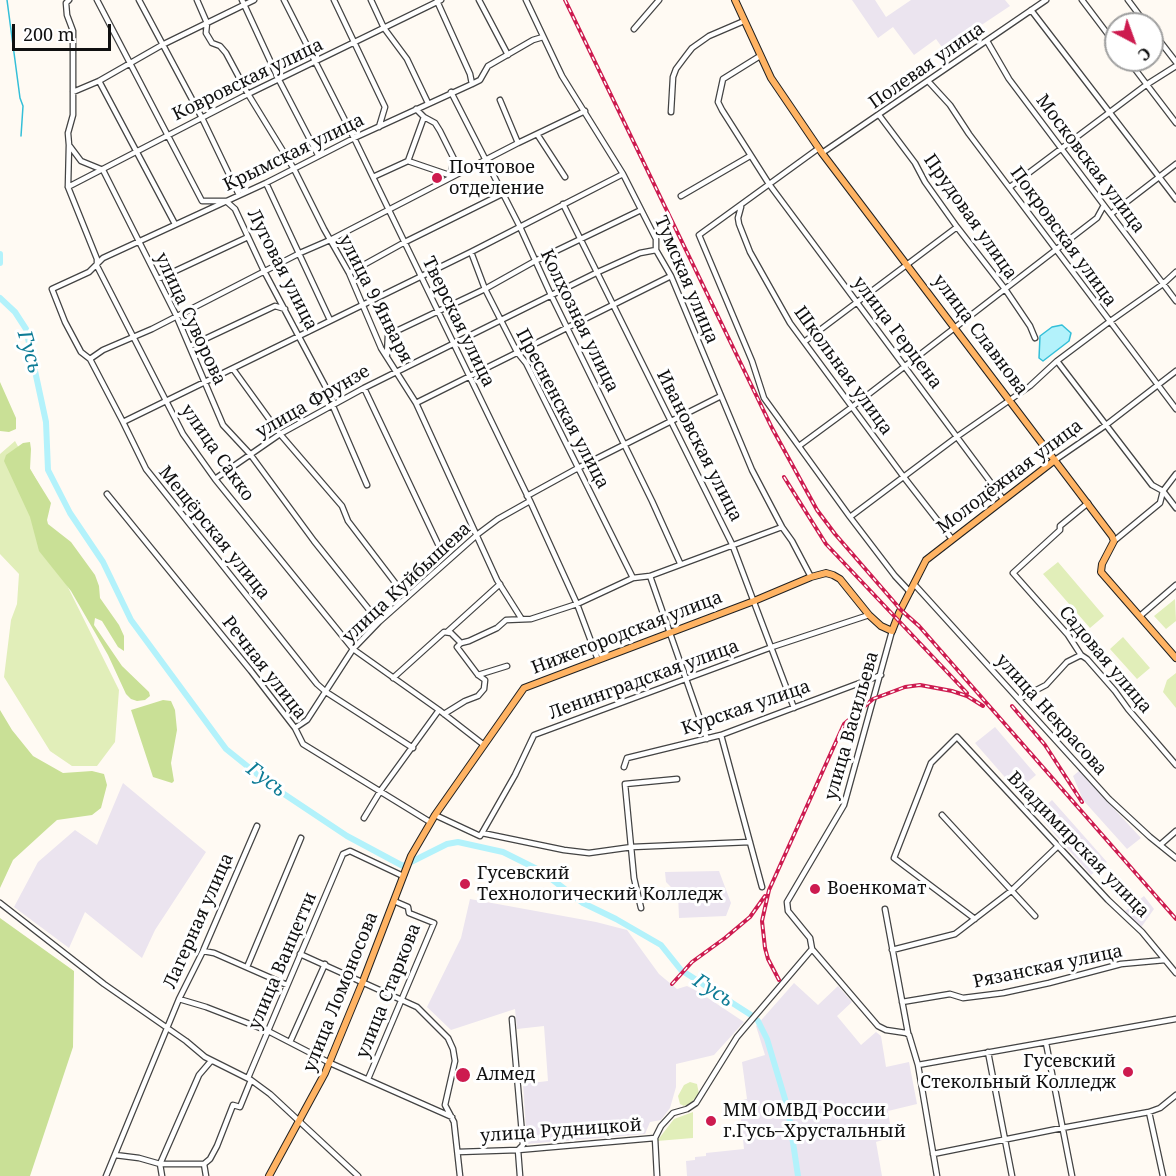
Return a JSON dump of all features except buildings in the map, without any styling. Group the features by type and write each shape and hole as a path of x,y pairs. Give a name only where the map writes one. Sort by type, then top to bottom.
{"main road":[{"name":"улица Славнова","path":"735,0 774,82 821,151 1113,538"},
{"name":"Молодёжная улица","path":"892,631 898,613 926,560 1055,460"},
{"path":"1113,538 1101,572 1176,658"},
{"name":"Нижегородская улица","path":"404,873 435,814 524,688 826,573 833,574 840,579 869,615 881,626 892,631"},
{"name":"улица Ломоносова","path":"269,1176 330,1063 404,873"}],"street":[{"path":"69,0 66,3 67,15 73,31 73,115 68,133 69,145 81,161 103,170"},
{"name":"Луговая улица","path":"97,0 202,201 226,201 235,209 264,271 331,397 368,485"},
{"path":"139,0 202,118 239,195"},
{"name":"улица 9 Января","path":"197,0 207,23 206,33 212,43 220,46 226,53 294,169 330,240 350,273 381,348 416,403 500,584 521,618"},
{"path":"73,92 99,81 243,3 254,0"},
{"name":"Тверская улица","path":"284,0 405,242 578,604 598,660"},
{"path":"334,0 385,107 379,127"},
{"path":"371,0 384,28 407,59 428,103"},
{"path":"479,0 508,55"},
{"name":"Тумская улица","path":"525,0 562,76 622,174 656,239 656,250 671,276 752,470 811,577"},
{"path":"634,29 659,0"},
{"name":"Полевая улица","path":"799,446 764,398 752,361 699,235 770,184 879,115 1046,0"},
{"path":"1082,0 1104,29"},
{"path":"438,1 470,74 472,84"},
{"name":"Ковровская улица","path":"68,187 248,94 438,1"},
{"path":"243,3 318,155"},
{"path":"1031,10 1176,199"},
{"path":"671,112 673,77 692,48 709,36 744,21"},
{"name":"Крымская улица","path":"52,289 89,272 103,258 480,80 488,66 533,40 543,37"},
{"name":"Московская улица","path":"987,41 1009,79 1103,207 1111,214 1176,301"},
{"path":"1010,187 1176,64 1164,48"},
{"name":"улица Герцена","path":"760,56 723,79 718,102 750,156 770,184 1004,499"},
{"path":"1137,72 1176,123"},
{"path":"99,81 175,224"},
{"name":"Покровская улица","path":"928,81 950,105 969,134 1176,410"},
{"name":"Колхозная улица","path":"451,92 520,227 680,563"},
{"path":"500,100 518,143"},
{"path":"416,109 435,123 441,131 454,159 452,176"},
{"path":"90,359 103,350 152,329 585,111"},
{"name":"Прудовая улица","path":"879,115 886,121 957,227 1005,289 1030,326 1035,338"},
{"path":"408,161 424,117"},
{"path":"537,134 565,177"},
{"name":"улица Сакко","path":"69,145 68,187 97,260 97,266 183,434 215,479 353,649 439,710 484,746"},
{"path":"681,196 750,156"},
{"path":"373,177 408,161 452,176"},
{"path":"1111,214 1176,164"},
{"name":"улица Суворова","path":"103,170 176,315 224,425 250,454 314,541 379,622"},
{"path":"123,422 471,252 622,174"},
{"path":"266,183 330,320"},
{"path":"350,273 405,242 502,194"},
{"name":"Ивановская улица","path":"563,204 732,544 794,708"},
{"name":"Школьная улица","path":"742,206 738,218 750,252 790,323 903,477 952,539"},
{"path":"910,592 850,517 799,446 1098,218 1103,207"},
{"path":"388,358 388,335 485,290 535,261 641,210"},
{"path":"804,342 957,227"},
{"path":"158,279 248,237"},
{"name":"улица Фрунзе","path":"215,479 280,434 332,404 598,272 640,253 656,250"},
{"name":"Пресненская улица","path":"471,252 485,290 517,352 526,363 633,578"},
{"path":"850,517 958,436 1030,386 1057,361 1163,284 1176,272"},
{"path":"416,403 671,276"},
{"name":"Мещёрская улица","path":"52,289 65,322 81,352 90,359 146,469 326,692 413,748"},
{"path":"190,346 274,306 285,309"},
{"path":"1057,361 1152,485 1163,491 1176,508"},
{"path":"233,369 280,434 342,506 348,521 406,597"},
{"name":"Молодёжная улица","path":"1055,460 1106,425 1176,371"},
{"path":"364,388 438,544"},
{"name":"улица Куйбышева","path":"295,728 307,720 353,649 406,597 478,534 578,468 721,396"},
{"path":"1113,538 1160,503 1163,491 1176,474"},
{"name":"Речная улица","path":"107,494 295,728 303,744 430,822"},
{"name":"Садовая улица","path":"1088,503 1060,526 1060,530 1013,573 1068,635 1081,655 1088,658 1176,765"},
{"path":"460,643 488,632 506,620 531,619 578,604 633,578 650,576 782,527"},
{"path":"650,576 707,739"},
{"path":"393,678 500,584"},
{"name":"улица Некрасова","path":"914,584 1109,799 1176,858"},
{"path":"1140,616 1176,585"},
{"name":"Ленинградская улица","path":"482,833 515,775 534,735 772,647 869,615"},
{"name":"улица Васильева","path":"812,949 810,938 788,911 787,902 844,805 892,631"},
{"path":"447,632 451,633 460,643"},
{"path":"444,714 477,696 484,689 485,680 478,675 457,646 460,643"},
{"path":"1019,699 1046,685 1067,662 1081,655"},
{"path":"478,675 507,666"},
{"name":"Курская улица","path":"624,767 627,758 721,735 881,675"},
{"path":"364,818 381,790 439,710"},
{"path":"721,735 762,887"},
{"name":"Владимирская улица","path":"975,919 894,858 931,763 957,737 1108,900 1142,932 1176,973"},
{"path":"641,908 634,878 625,784 677,780"},
{"path":"435,814 480,836 482,833 590,853 632,847 750,842"},
{"path":"942,815 1035,916"},
{"name":"Лагерная улица","path":"106,1176 179,999 203,951 257,826"},
{"path":"1160,844 1176,831"},
{"path":"246,967 301,838"},
{"path":"892,950 955,934 1011,891 1058,846"},
{"name":"улица Ванцетти","path":"204,1164 210,1159 217,1146 233,1105 240,1107 268,1031 343,854 350,851 404,873"},
{"name":"улица Старкова","path":"368,1079 434,923 410,913 408,907 394,901"},
{"path":"0,903 104,984 211,1061 249,1079 270,1094 358,1176"},
{"path":"885,909 902,1002 918,1065 937,1176"},
{"path":"812,949 878,1026 909,1035"},
{"name":"улица Рудницкой","path":"458,1152 519,1150 655,1138 661,1126 673,1113 687,1109 696,1103 737,1037 812,949"},
{"path":"203,951 214,953 288,985"},
{"path":"300,954 422,1010 448,1038 455,1060 445,1105 454,1122 460,1176"},
{"name":"Рязанская улица","path":"902,1002 950,994 963,998 1003,993 1121,964 1165,960"},
{"path":"290,1042 325,964"},
{"path":"179,999 268,1031 330,1063 452,1117"},
{"path":"512,1019 523,1145 519,1150 520,1176"},
{"path":"918,1065 1176,1019"},
{"path":"1046,1042 1072,1176"},
{"path":"988,1052 1012,1176"},
{"path":"162,1176 160,1164 199,1075 211,1061"},
{"path":"933,1155 1149,1112 1160,1108 1176,1095"},
{"path":"1149,1112 1162,1176"},
{"path":"655,1138 657,1176"},
{"path":"115,1155 160,1164 204,1164 206,1176"},
{"path":"109,1170 113,1176"}],"shaded area":[{"path":"852,0 875,0 886,17 911,0 1005,0 1010,6 944,50 936,39 914,55 893,27 878,38"},
{"path":"995,727 1036,775 1017,791 975,743"},
{"path":"1079,771 1141,838 1127,849 1083,800 1073,776"},
{"path":"123,783 206,852 155,930 142,958 85,912 69,948 14,907 38,862 75,830 97,845"},
{"path":"1052,800 1107,862 1091,875 1037,814"},
{"path":"719,871 731,903 726,916 679,918 678,894 666,882 665,872"},
{"path":"1144,896 1154,909 1140,929 1125,911"},
{"path":"470,899 596,922 627,930 659,974 677,989 687,986 744,1022 714,1055 676,1064 676,1087 670,1108 661,1120 650,1122 645,1134 527,1144 523,1084 548,1081 544,1026 517,1029 515,1009 451,1030 427,1007 461,938"},
{"path":"794,983 818,1005 838,986 852,1002 837,1016 861,1045 876,1032 881,1036 886,1067 909,1062 917,1104 888,1111 892,1137 876,1142 882,1176 687,1176 686,1161 706,1156 706,1153 744,1149 739,1101 747,1099 742,1062 765,1055 756,1026"}],"green space":[{"path":"0,382 16,418 16,429 9,432 0,431"},
{"path":"15,441 43,492 42,535 119,690 115,742 97,766 72,766 50,751 4,677 11,620 17,604 19,574 0,554 0,454"},
{"path":"30,442 30,469 51,503 48,524 71,542 95,575 100,598 124,636 124,651 118,647 102,621 95,618 94,625 122,666 149,692 150,696 145,700 137,701 126,694 108,655 71,591 39,551 30,517 4,461 6,455 23,443"},
{"path":"1058,562 1104,616 1090,628 1043,574"},
{"path":"1175,599 1176,621 1166,629 1154,616"},
{"path":"1123,637 1150,668 1137,679 1110,649"},
{"path":"1176,673 1176,708 1163,692 1167,680"},
{"path":"163,700 171,701 175,710 177,730 171,763 174,781 172,783 153,777 131,710"},
{"path":"0,710 12,730 33,756 63,773 92,771 104,774 107,785 101,808 92,815 57,820 13,860 0,888"},
{"path":"0,918 74,971 73,1047 30,1176 0,1176"},
{"path":"690,1082 697,1084 699,1094 690,1104 684,1106 680,1104 678,1096 684,1085"},
{"path":"693,1112 693,1138 657,1141 674,1119"}],"water":[{"path":"1062,325 1071,333 1069,341 1043,361 1039,358 1040,336 1052,327"}],"waterway":[{"path":"7,0 23,106 21,136"},
{"name":"Гусь","path":"0,254 0,263"},
{"name":"Гусь","path":"0,298 15,312 26,329 46,422 48,470 70,513 103,562 131,620 226,749 272,786 347,836 403,866 447,844 458,842 503,852 541,871 583,903 661,945 681,970 751,1015"},
{"name":"Гусь","path":"758,1021 767,1039 788,1109 798,1176"}],"railway":[{"path":"565,0 772,428 817,510 901,610 919,626 1176,919"},
{"path":"784,477 826,544 967,693"},
{"path":"779,980 765,948 762,921 769,890 844,724 873,699 905,687 920,685 952,691 967,696 983,706"},
{"path":"1012,706 1045,745 1082,802"},
{"path":"672,984 692,962 750,917 765,896"}],"place":[{"name":"Почтовое отделение","path":"437,178"},
{"name":"Гусевский Технологический Колледж","path":"465,884"},
{"name":"Военкомат","path":"815,889"},
{"name":"Гусевский Стекольный Колледж","path":"1128,1072"},
{"name":"Алмед","path":"463,1075"},
{"name":"ММ ОМВД России г.Гусь–Хрустальный","path":"711,1121"}]}
